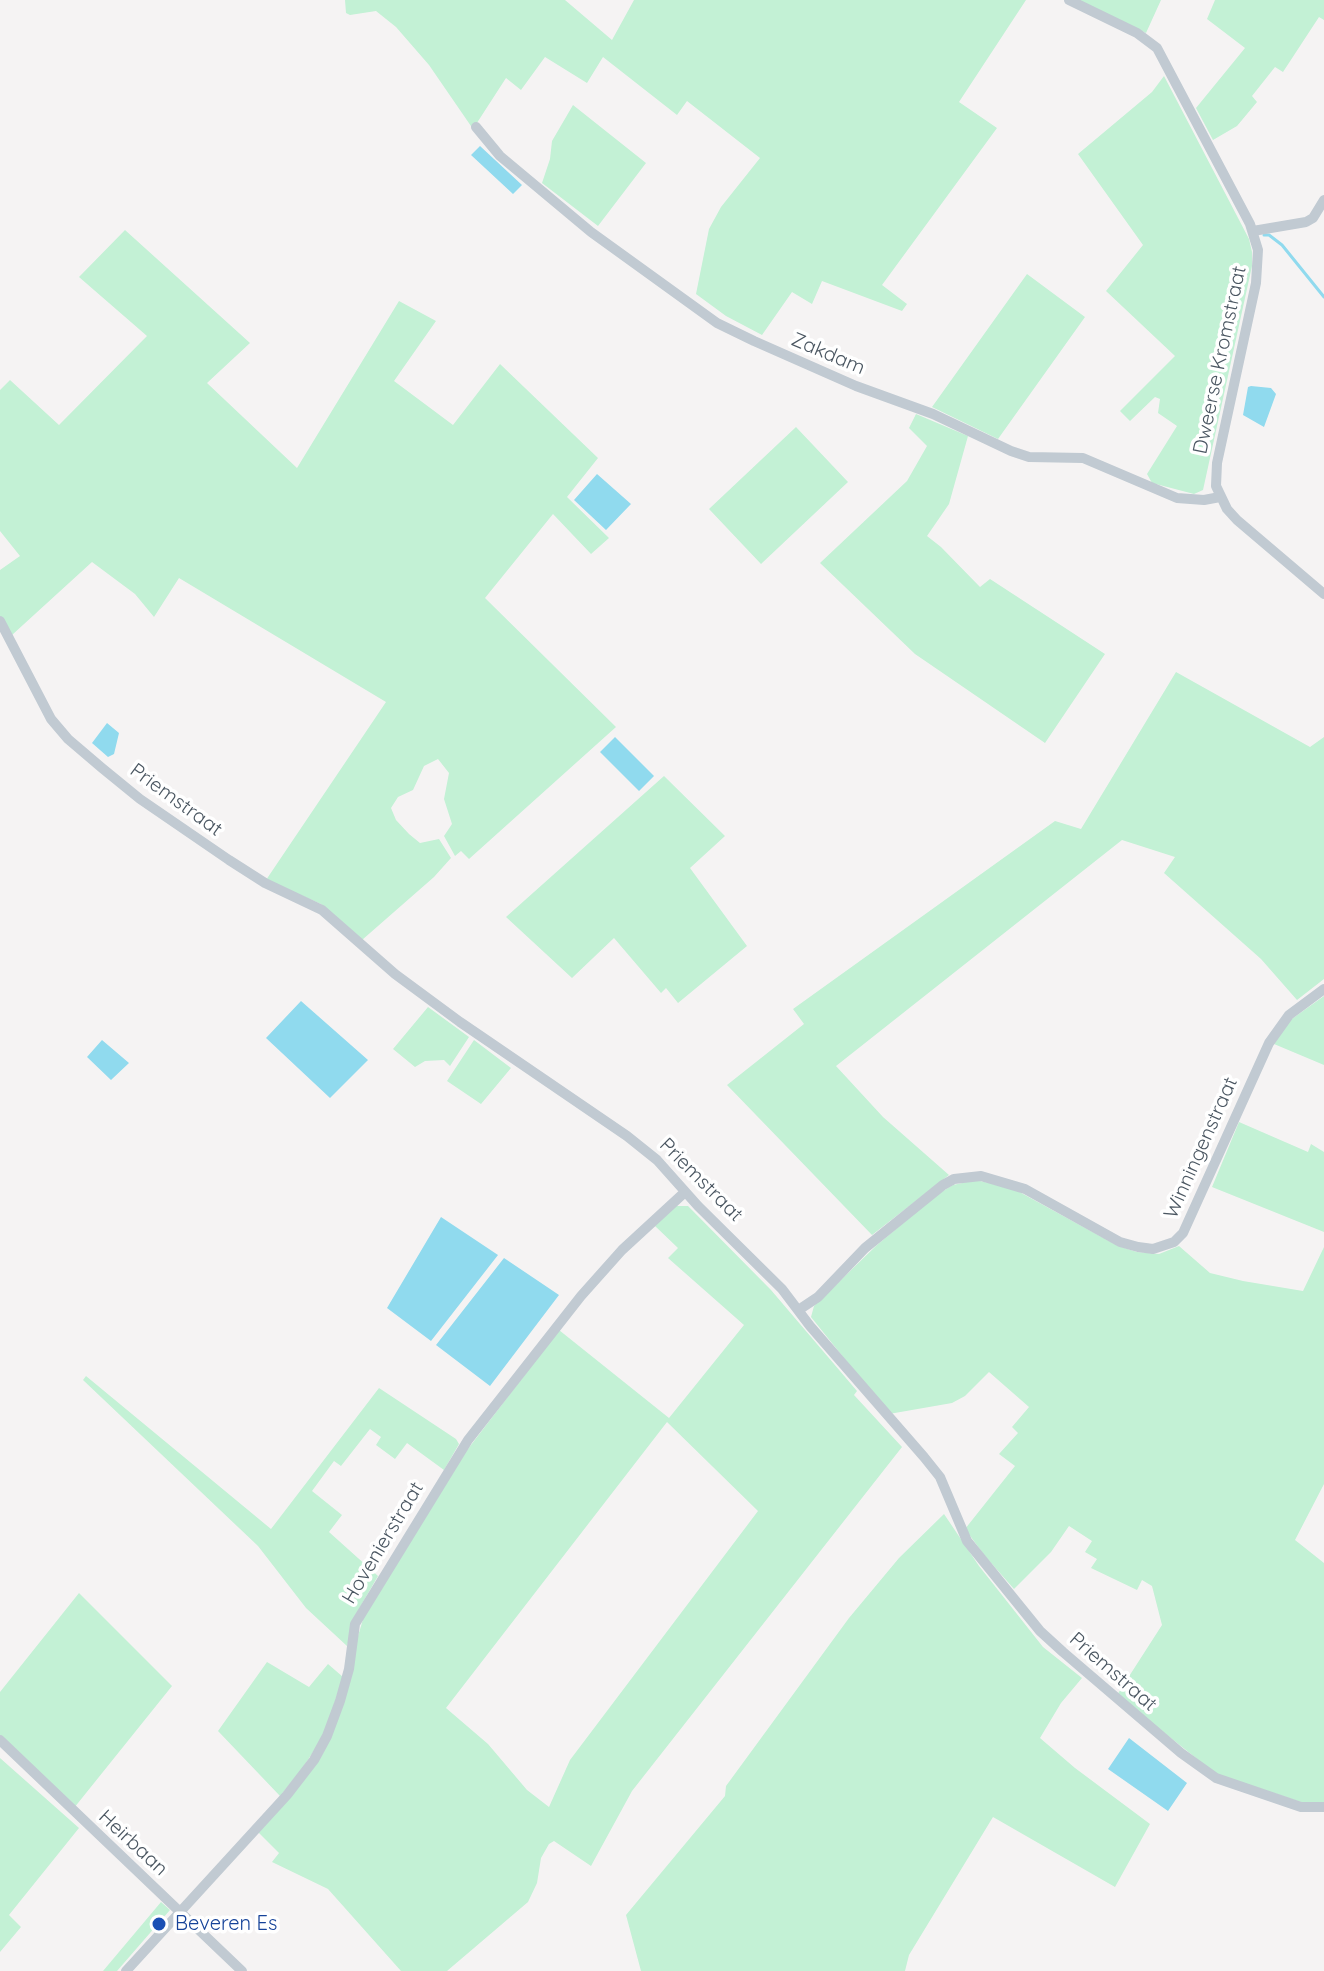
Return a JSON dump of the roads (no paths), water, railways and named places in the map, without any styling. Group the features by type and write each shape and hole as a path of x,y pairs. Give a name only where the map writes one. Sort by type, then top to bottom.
{"street":[{"name":"Dweerse Kromstraat","path":"1069,0 1137,33 1157,48 1253,231 1259,261 1217,463 1216,486 1220,497"},
{"name":"Zakdam","path":"476,127 500,156 591,232 717,323 856,386 933,414 1011,451 1029,457 1083,458 1177,498 1204,500 1220,497"},
{"path":"1253,231 1306,222 1313,218 1324,200"},
{"path":"1220,497 1237,520 1324,594"},
{"name":"Priemstraat","path":"0,621 51,719 68,739 140,799 265,883 322,910 370,954 431,1001 644,1148 800,1309 810,1326 940,1477 967,1541 1040,1631 1181,1753 1216,1778 1301,1807 1324,1807"},
{"name":"Winningenstraat","path":"800,1309 818,1297 865,1248 954,1179 981,1176 1025,1189 1120,1242 1153,1249 1174,1242 1183,1233 1269,1043 1289,1015 1324,989"},
{"name":"Hovenierstraat","path":"126,1971 287,1795 314,1760 340,1701 349,1669 352,1637 360,1614 468,1440 581,1296 622,1250 685,1192"},
{"name":"Heirbaan","path":"0,1740 242,1971"}],"water":[{"path":"480,146 522,185 513,194 471,155"},
{"path":"1248,387 1271,388 1276,394 1264,427 1243,415"},
{"path":"597,474 631,504 606,530 574,500"},
{"path":"107,723 119,733 114,754 108,757 92,743"},
{"path":"615,737 654,776 639,791 600,752"},
{"path":"301,1001 368,1060 330,1098 266,1038"},
{"path":"102,1040 129,1063 111,1080 87,1057"},
{"path":"441,1217 498,1255 431,1341 387,1308"},
{"path":"504,1258 559,1295 490,1386 436,1345"},
{"path":"1129,1738 1187,1783 1168,1811 1108,1769"}],"waterway":[{"path":"1264,235 1269,235 1282,245 1324,297"}],"place":[{"name":"Beveren Es","path":"159,1924"}]}
